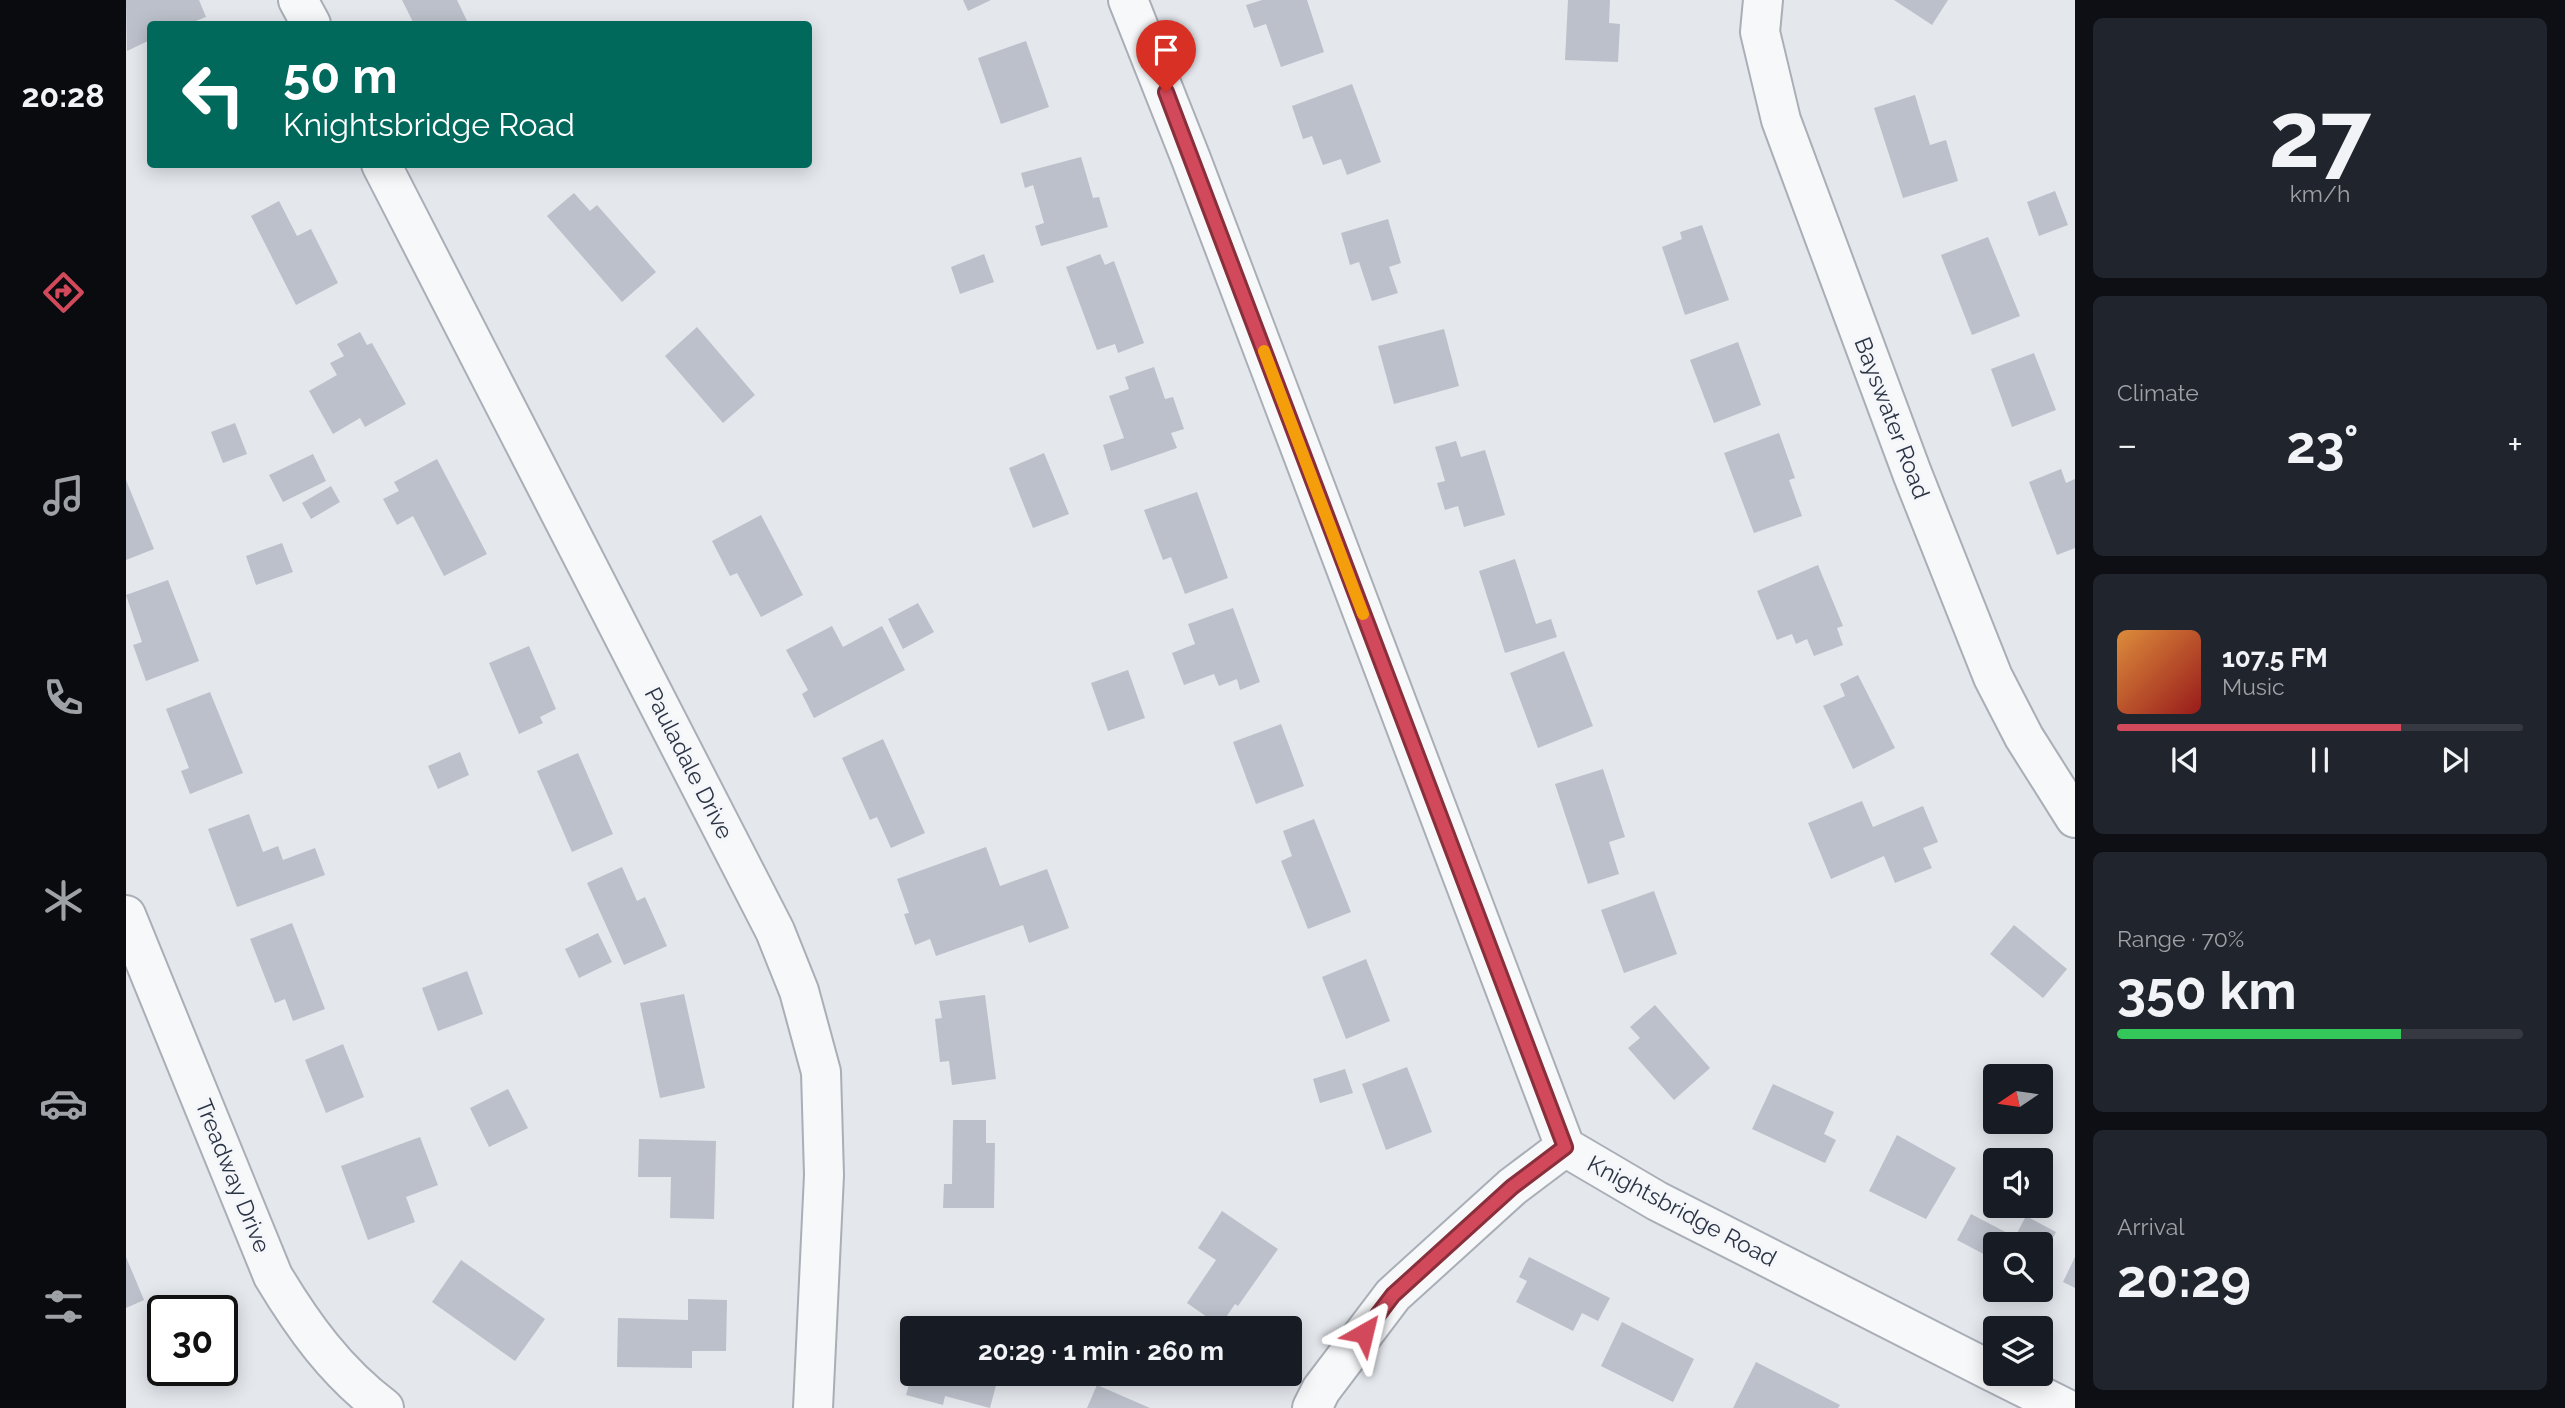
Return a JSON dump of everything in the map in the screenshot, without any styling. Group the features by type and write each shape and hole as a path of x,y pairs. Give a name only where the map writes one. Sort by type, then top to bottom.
{"street":[{"path":"298,0 309,21"},
{"name":"Knightsbridge Road","path":"1128,0 1206,198 1565,1147 1657,1201 1983,1366"},
{"name":"Bayswater Road","path":"1763,0 1760,32 1782,120 1912,473 1993,677 2024,737 2075,818"},
{"name":"Pauladale Drive","path":"383,168 775,931 799,991 821,1072 824,1175 813,1408"},
{"name":"Treadway Drive","path":"126,915 273,1276 298,1318 337,1367 384,1408"},
{"path":"1312,1408 1321,1390 1393,1295 1512,1187 1565,1147"},
{"name":"Knightsbridge Road","path":"2022,1386 2065,1408"}],"building":[{"path":"126,0 199,0 206,17 196,21 147,21 147,41 127,51"},
{"path":"402,0 457,0 467,21 412,21"},
{"path":"963,0 991,0 968,11"},
{"path":"1262,0 1307,0 1324,52 1281,67 1266,24 1254,28 1246,5"},
{"path":"1568,0 1610,0 1609,23 1620,24 1618,62 1565,60"},
{"path":"1894,0 1948,0 1932,25"},
{"path":"1026,41 1049,107 1001,124 978,58"},
{"path":"1352,84 1381,162 1347,175 1341,159 1323,165 1312,136 1303,139 1292,106"},
{"path":"1915,95 1930,145 1946,140 1958,181 1903,198 1874,108"},
{"path":"1081,157 1093,198 1099,197 1108,227 1041,246 1035,226 1044,223 1033,185 1025,188 1021,173"},
{"path":"2055,191 2068,225 2039,236 2027,202"},
{"path":"574,193 590,211 597,205 656,272 622,302 547,216"},
{"path":"279,201 297,236 311,229 338,283 296,305 251,216"},
{"path":"1388,219 1401,263 1389,267 1398,293 1372,301 1359,262 1350,265 1341,233"},
{"path":"1702,225 1729,300 1685,315 1662,247 1682,239 1680,232"},
{"path":"1988,237 2020,316 1972,335 1941,255"},
{"path":"984,254 994,282 960,294 951,267"},
{"path":"1100,254 1105,265 1114,261 1144,343 1118,353 1115,344 1097,350 1066,267"},
{"path":"697,327 755,395 723,423 665,356"},
{"path":"1444,329 1459,386 1394,404 1378,346"},
{"path":"360,332 367,345 372,343 406,404 365,427 360,418 333,434 309,391 337,375 330,363 344,356 337,344"},
{"path":"1738,342 1761,405 1714,423 1690,360"},
{"path":"2034,353 2056,410 2012,427 1991,369"},
{"path":"1154,367 1165,399 1173,397 1184,429 1171,433 1177,448 1111,471 1103,445 1124,438 1109,396 1129,389 1125,377"},
{"path":"235,423 247,454 223,463 211,432"},
{"path":"1779,433 1795,478 1789,480 1802,516 1754,533 1724,453"},
{"path":"1456,441 1461,457 1485,450 1505,515 1464,527 1458,506 1445,510 1437,483 1445,481 1435,447"},
{"path":"1044,453 1069,514 1033,528 1009,468"},
{"path":"313,454 326,481 283,502 269,475"},
{"path":"437,459 487,554 444,576 413,516 397,525 383,499 399,491 394,482"},
{"path":"2061,469 2066,483 2075,479 2075,548 2057,555 2029,482"},
{"path":"126,480 154,549 126,560"},
{"path":"331,486 340,502 311,519 302,503"},
{"path":"1197,492 1228,578 1185,594 1171,557 1163,560 1144,510"},
{"path":"761,515 803,595 761,617 737,573 730,576 712,541"},
{"path":"282,543 293,572 256,585 246,556"},
{"path":"1515,559 1536,624 1551,619 1557,637 1505,653 1479,571"},
{"path":"1818,565 1843,626 1837,628 1843,645 1814,656 1807,639 1796,644 1792,634 1777,640 1757,591"},
{"path":"168,580 199,661 146,681 133,645 142,642 126,595"},
{"path":"918,603 934,632 903,649 888,619"},
{"path":"1233,608 1260,682 1240,690 1237,679 1219,686 1214,674 1184,685 1172,653 1195,644 1188,624"},
{"path":"832,626 843,647 882,626 905,670 814,718 802,694 808,690 786,650"},
{"path":"529,646 556,709 540,717 543,723 519,734 489,663"},
{"path":"1564,651 1593,726 1538,748 1510,673"},
{"path":"1128,670 1145,718 1108,731 1091,683"},
{"path":"1858,675 1895,748 1853,769 1823,706 1845,696 1840,684"},
{"path":"210,692 243,773 190,794 181,771 189,768 166,709"},
{"path":"1281,724 1304,786 1256,804 1233,742"},
{"path":"883,739 925,833 891,848 877,817 870,820 842,758"},
{"path":"460,752 469,775 438,789 428,766"},
{"path":"578,753 613,834 572,852 537,771"},
{"path":"1603,769 1625,837 1609,842 1619,874 1588,884 1555,784"},
{"path":"1862,801 1873,827 1923,806 1938,842 1923,848 1932,868 1895,883 1884,856 1831,879 1808,823"},
{"path":"249,814 263,852 278,846 283,860 315,848 325,875 237,907 208,829"},
{"path":"1314,819 1351,912 1308,929 1281,861 1292,856 1283,831"},
{"path":"986,847 1000,886 1047,869 1069,928 1029,943 1023,925 936,956 930,939 915,945 904,914 909,913 897,879"},
{"path":"622,867 637,901 645,897 667,946 624,965 587,883"},
{"path":"1654,891 1677,954 1624,973 1601,910"},
{"path":"292,923 325,1009 293,1021 285,999 275,1003 250,939"},
{"path":"2014,925 2067,969 2043,998 1990,954"},
{"path":"598,933 612,962 579,978 565,949"},
{"path":"1366,959 1390,1021 1346,1039 1322,977"},
{"path":"467,971 483,1014 438,1031 422,988"},
{"path":"684,994 705,1088 660,1098 640,1003"},
{"path":"985,995 996,1079 952,1085 949,1061 940,1062 935,1019 942,1018 939,1001"},
{"path":"1655,1005 1710,1068 1674,1100 1628,1048 1640,1038 1630,1027"},
{"path":"343,1044 364,1097 326,1113 305,1060"},
{"path":"1407,1067 1432,1132 1386,1150 1362,1084"},
{"path":"1345,1069 1353,1093 1320,1103 1313,1079"},
{"path":"1773,1084 1834,1112 1824,1134 1836,1140 1825,1163 1752,1129"},
{"path":"508,1089 528,1128 489,1147 470,1108"},
{"path":"953,1120 986,1120 986,1143 995,1143 994,1208 943,1208 944,1184 952,1184"},
{"path":"1897,1135 1956,1168 1926,1219 1869,1191"},
{"path":"420,1137 438,1185 406,1197 415,1222 368,1240 341,1166"},
{"path":"639,1139 716,1141 714,1219 670,1218 671,1177 638,1177"},
{"path":"1222,1211 1278,1249 1238,1306 1235,1304 1227,1316 1206,1316 1187,1303 1216,1260 1198,1248"},
{"path":"1971,1214 2005,1232 1983,1232 1983,1254 1957,1240"},
{"path":"2025,1218 2030,1218 2056,1232 2053,1237 2053,1232 2018,1232"},
{"path":"126,1257 144,1300 126,1308"},
{"path":"1529,1257 1610,1298 1598,1321 1582,1313 1573,1331 1516,1302 1527,1281 1519,1277"},
{"path":"2075,1257 2075,1288 2063,1282"},
{"path":"461,1260 545,1319 515,1361 432,1302"},
{"path":"688,1299 727,1300 726,1351 692,1351 692,1368 617,1367 618,1318 688,1320"},
{"path":"1622,1322 1694,1359 1673,1402 1601,1366"},
{"path":"1756,1362 1840,1405 1838,1408 1733,1408"},
{"path":"909,1386 996,1386 990,1408 945,1396 943,1405 906,1395"},
{"path":"1097,1386 1099,1386 1150,1408 1087,1408"}],"slow traffic":[{"path":"1264,351 1363,614"}],"route":[{"path":"1166,92 1565,1147 1512,1187 1393,1295 1364,1333"}]}
